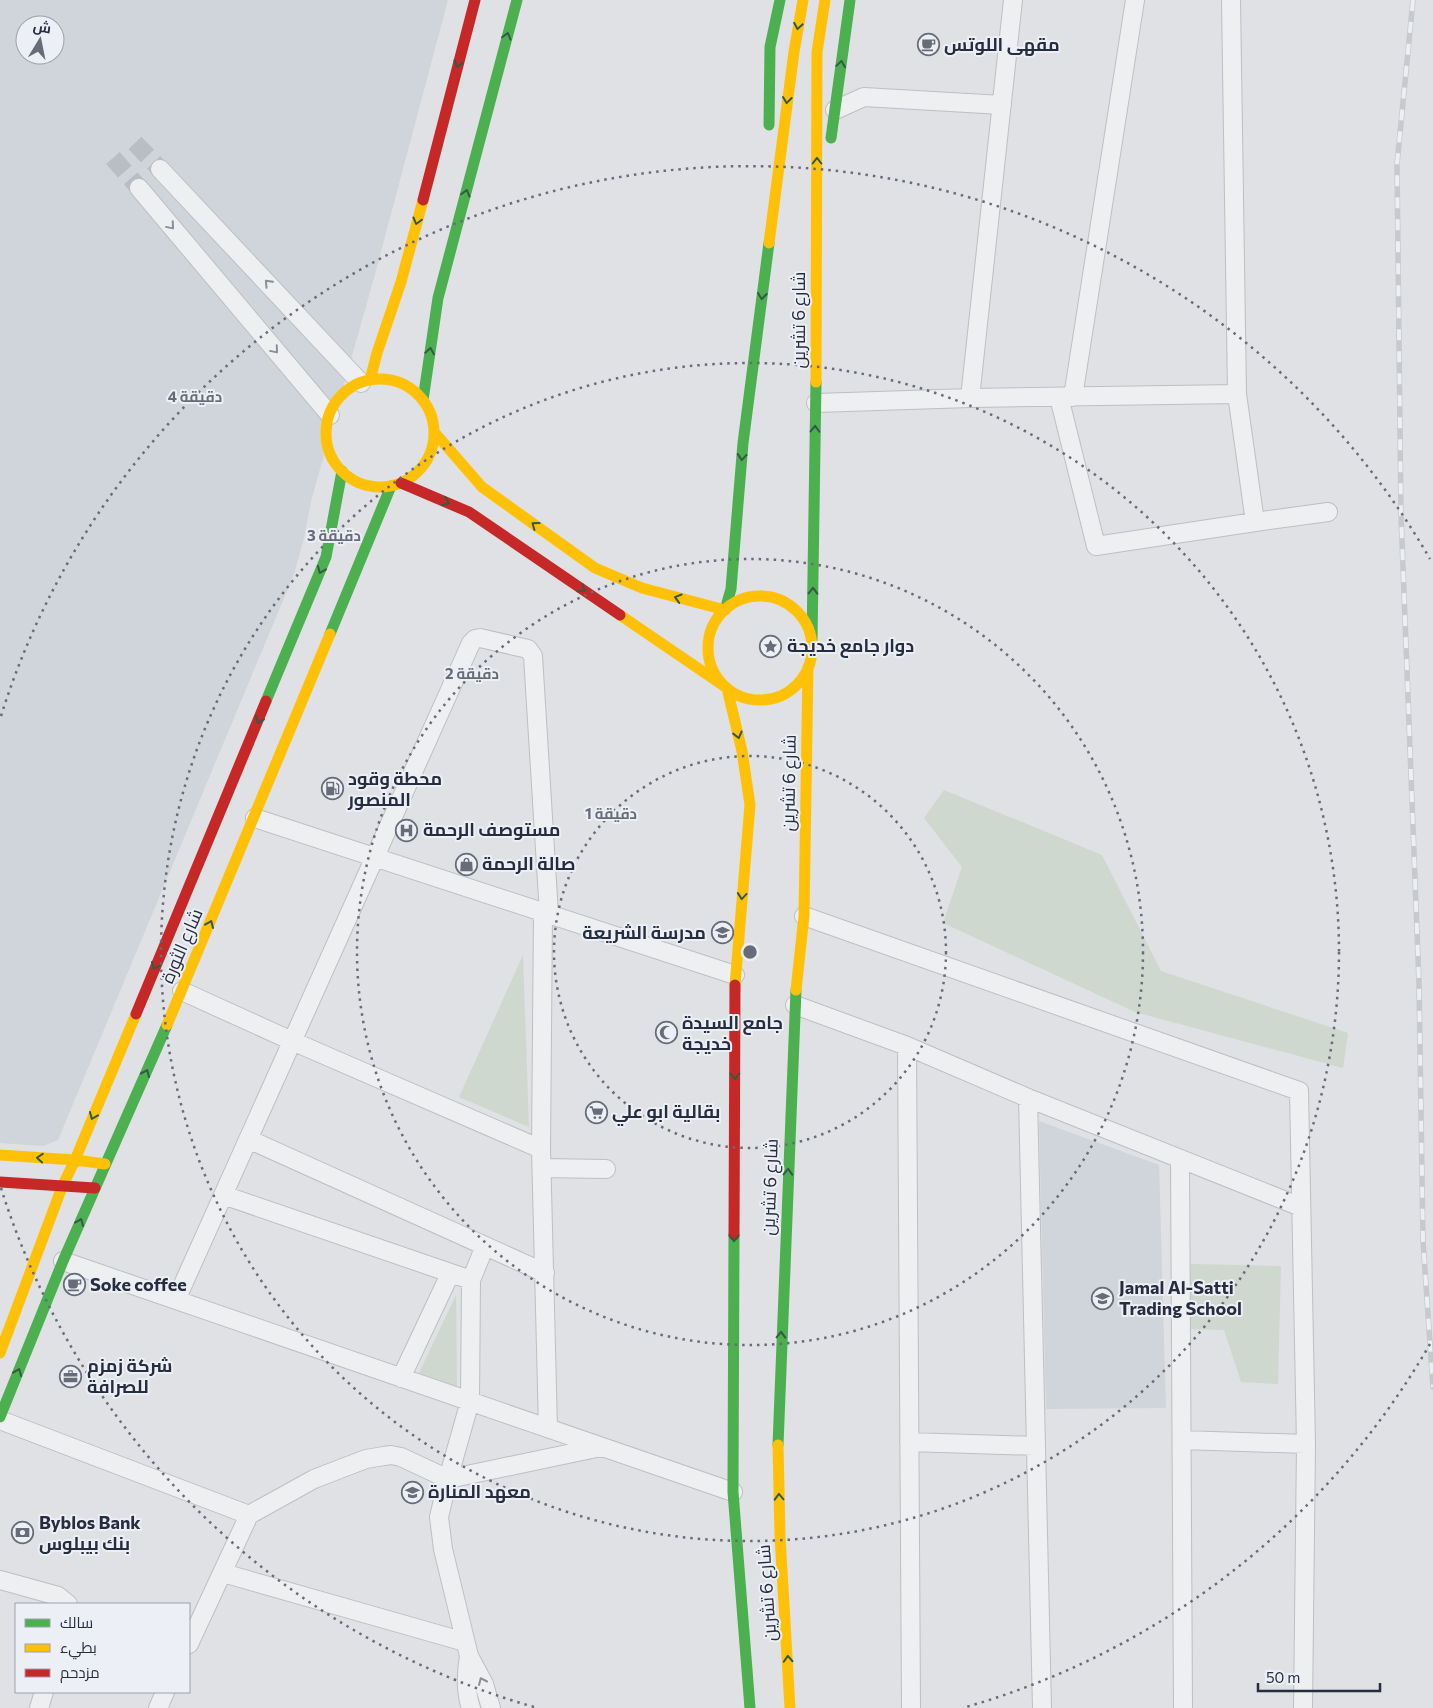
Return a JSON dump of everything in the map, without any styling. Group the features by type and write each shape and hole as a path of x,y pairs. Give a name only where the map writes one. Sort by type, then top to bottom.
{"main road":[{"path":"366,381 400,282 474,0"},
{"path":"423,400 438,298 517,0"},
{"path":"769,134 770,47 780,0"},
{"name":"شارع 6 تشرين","path":"725,610 731,589 744,443 794,52 803,0"},
{"name":"شارع 6 تشرين","path":"812,640 816,403 817,52 825,0"},
{"path":"830,149 850,0"},
{"path":"766,268 768,162"},
{"path":"816,268 828,169"},
{"path":"366,381 395,381 410,388 423,400 431,414 434,433 432,449 426,463 415,475 396,485 373,487 356,481 342,471 333,458 328,444 326,429 337,401 348,390 366,381"},
{"path":"434,433 482,487 596,568 642,588 725,610"},
{"name":"شارع الثورة","path":"0,1353 62,1186 75,1160 326,557 342,471"},
{"path":"396,485 469,512 727,688 741,696 757,700 773,698 788,692 800,681 808,667 812,654 812,640 807,625 798,612 785,602 770,597 754,596 738,601 725,610 714,624 709,640 709,658 715,674 727,688"},
{"name":"شارع الثورة","path":"0,1419 63,1262 182,992 396,485"},
{"name":"شارع 6 تشرين","path":"790,1708 780,1536 778,1442 794,1005 804,916 808,667"},
{"name":"شارع 6 تشرين","path":"727,688 742,751 750,805 735,975 733,1492 750,1708"},
{"path":"0,1155 105,1164"},
{"path":"0,1182 95,1188"}],"street":[{"path":"970,398 1013,0"},
{"path":"1135,0 1066,397 1096,546 1328,512"},
{"path":"1231,0 1237,394 1255,522"},
{"path":"835,110 864,98 1002,106"},
{"path":"160,169 366,381"},
{"path":"139,188 330,415"},
{"path":"816,403 970,398 1237,394"},
{"path":"176,1300 471,643 475,639 480,638 528,648 533,656 546,913 541,1149 548,1428"},
{"path":"255,818 735,975"},
{"path":"804,916 1299,1090 1306,1444 1303,1708"},
{"path":"182,992 541,1149"},
{"path":"794,1005 907,1046 1028,1098 1301,1207"},
{"path":"907,1046 911,1708"},
{"path":"1028,1098 1042,1708"},
{"path":"248,1139 545,1273"},
{"path":"1180,1159 1183,1708"},
{"path":"542,1168 606,1169"},
{"path":"223,1195 471,1280"},
{"path":"485,1246 471,1280 470,1401 439,1516 443,1549 467,1649 484,1684 492,1708"},
{"path":"63,1262 733,1492"},
{"path":"401,1378 450,1274"},
{"path":"0,1419 249,1515"},
{"path":"1182,1440 1306,1444"},
{"path":"909,1442 1036,1446"},
{"path":"190,1642 249,1515 314,1479 366,1459 391,1455 401,1457 448,1479 602,1446"},
{"path":"223,1573 467,1649"},
{"path":"0,1580 58,1596 67,1603"},
{"path":"467,1649 466,1687 471,1708"},
{"path":"39,1708 44,1693"}],"shaded area":[{"path":"0,0 448,0 374,278 311,501 304,538 294,574 58,1140 43,1146 0,1143"},
{"path":"944,790 1102,855 1161,971 1348,1033 1343,1068 1135,1012 943,923 962,867 924,818"},
{"path":"523,955 529,1127 459,1097"},
{"name":"Jamal Al-Satti Trading School","path":"1039,1121 1159,1165 1166,1408 1046,1409"},
{"path":"1191,1264 1281,1266 1278,1384 1241,1382 1224,1330 1189,1329"},
{"path":"456,1295 457,1387 419,1373"}],"tunnel":[{"path":"135,143 160,169"},
{"path":"113,158 139,188"}],"railway":[{"path":"1413,0 1397,164 1401,515 1419,983 1423,1241 1433,1387"}],"traffic: fast":[{"path":"423,400 438,298 517,0"},
{"path":"769,125 770,47 780,0"},
{"path":"831,138 850,0"},
{"path":"725,610 731,589 743,443 769,243"},
{"path":"812,640 816,382"},
{"path":"266,701 326,557 342,471"},
{"path":"330,634 391,486"},
{"path":"778,1445 796,990"},
{"path":"0,1417 63,1261 167,1025"},
{"path":"734,1235 733,1492 750,1708"}],"traffic: slow":[{"path":"769,243 794,52 803,0"},
{"path":"816,382 817,52 825,0"},
{"path":"370,380 401,282 423,200"},
{"path":"380,379 401,383 418,395 430,412 434,433 430,454 418,471 401,483 380,487 359,483 342,471 330,454 326,433 330,412 342,395 359,383 380,379"},
{"path":"435,433 482,487 595,568 642,588 725,610"},
{"path":"760,596 780,600 789,605 803,619 808,628 812,648 808,668 803,677 789,691 780,696 760,700 740,696 731,691 717,677 712,668 708,648 712,628 717,619 731,605 740,600 760,596"},
{"path":"620,615 727,688"},
{"path":"167,1025 330,634"},
{"path":"796,990 804,916 808,667"},
{"path":"727,688 742,751 750,805 735,985"},
{"path":"0,1353 62,1187 136,1014"},
{"path":"0,1155 105,1164"},
{"path":"778,1445 780,1536 790,1708"}],"traffic: jam":[{"path":"423,200 475,0"},
{"path":"401,483 469,512 620,615"},
{"path":"136,1014 266,701"},
{"path":"734,1235 735,985"},
{"path":"0,1182 95,1188"}],"place":[{"name":"مقهى اللوتس","path":"928,45"},
{"name":"دوار جامع خديجة","path":"771,646"},
{"name":"محطة وقود المنصور","path":"332,789"},
{"name":"مستوصف الرحمة","path":"407,830"},
{"name":"صالة الرحمة","path":"466,864"},
{"name":"مدرسة الشريعة","path":"722,933"},
{"name":"جامع السيدة خديجة","path":"666,1033"},
{"name":"بقالية ابو علي","path":"596,1112"},
{"name":"Soke coffee","path":"74,1285"},
{"name":"Jamal Al-Satti Trading School","path":"1103,1298"},
{"name":"شركة زمزم للصرافة","path":"71,1376"},
{"name":"معهد المنارة","path":"412,1492"},
{"name":"Byblos Bank بنك بيبلوس","path":"23,1533"}]}
